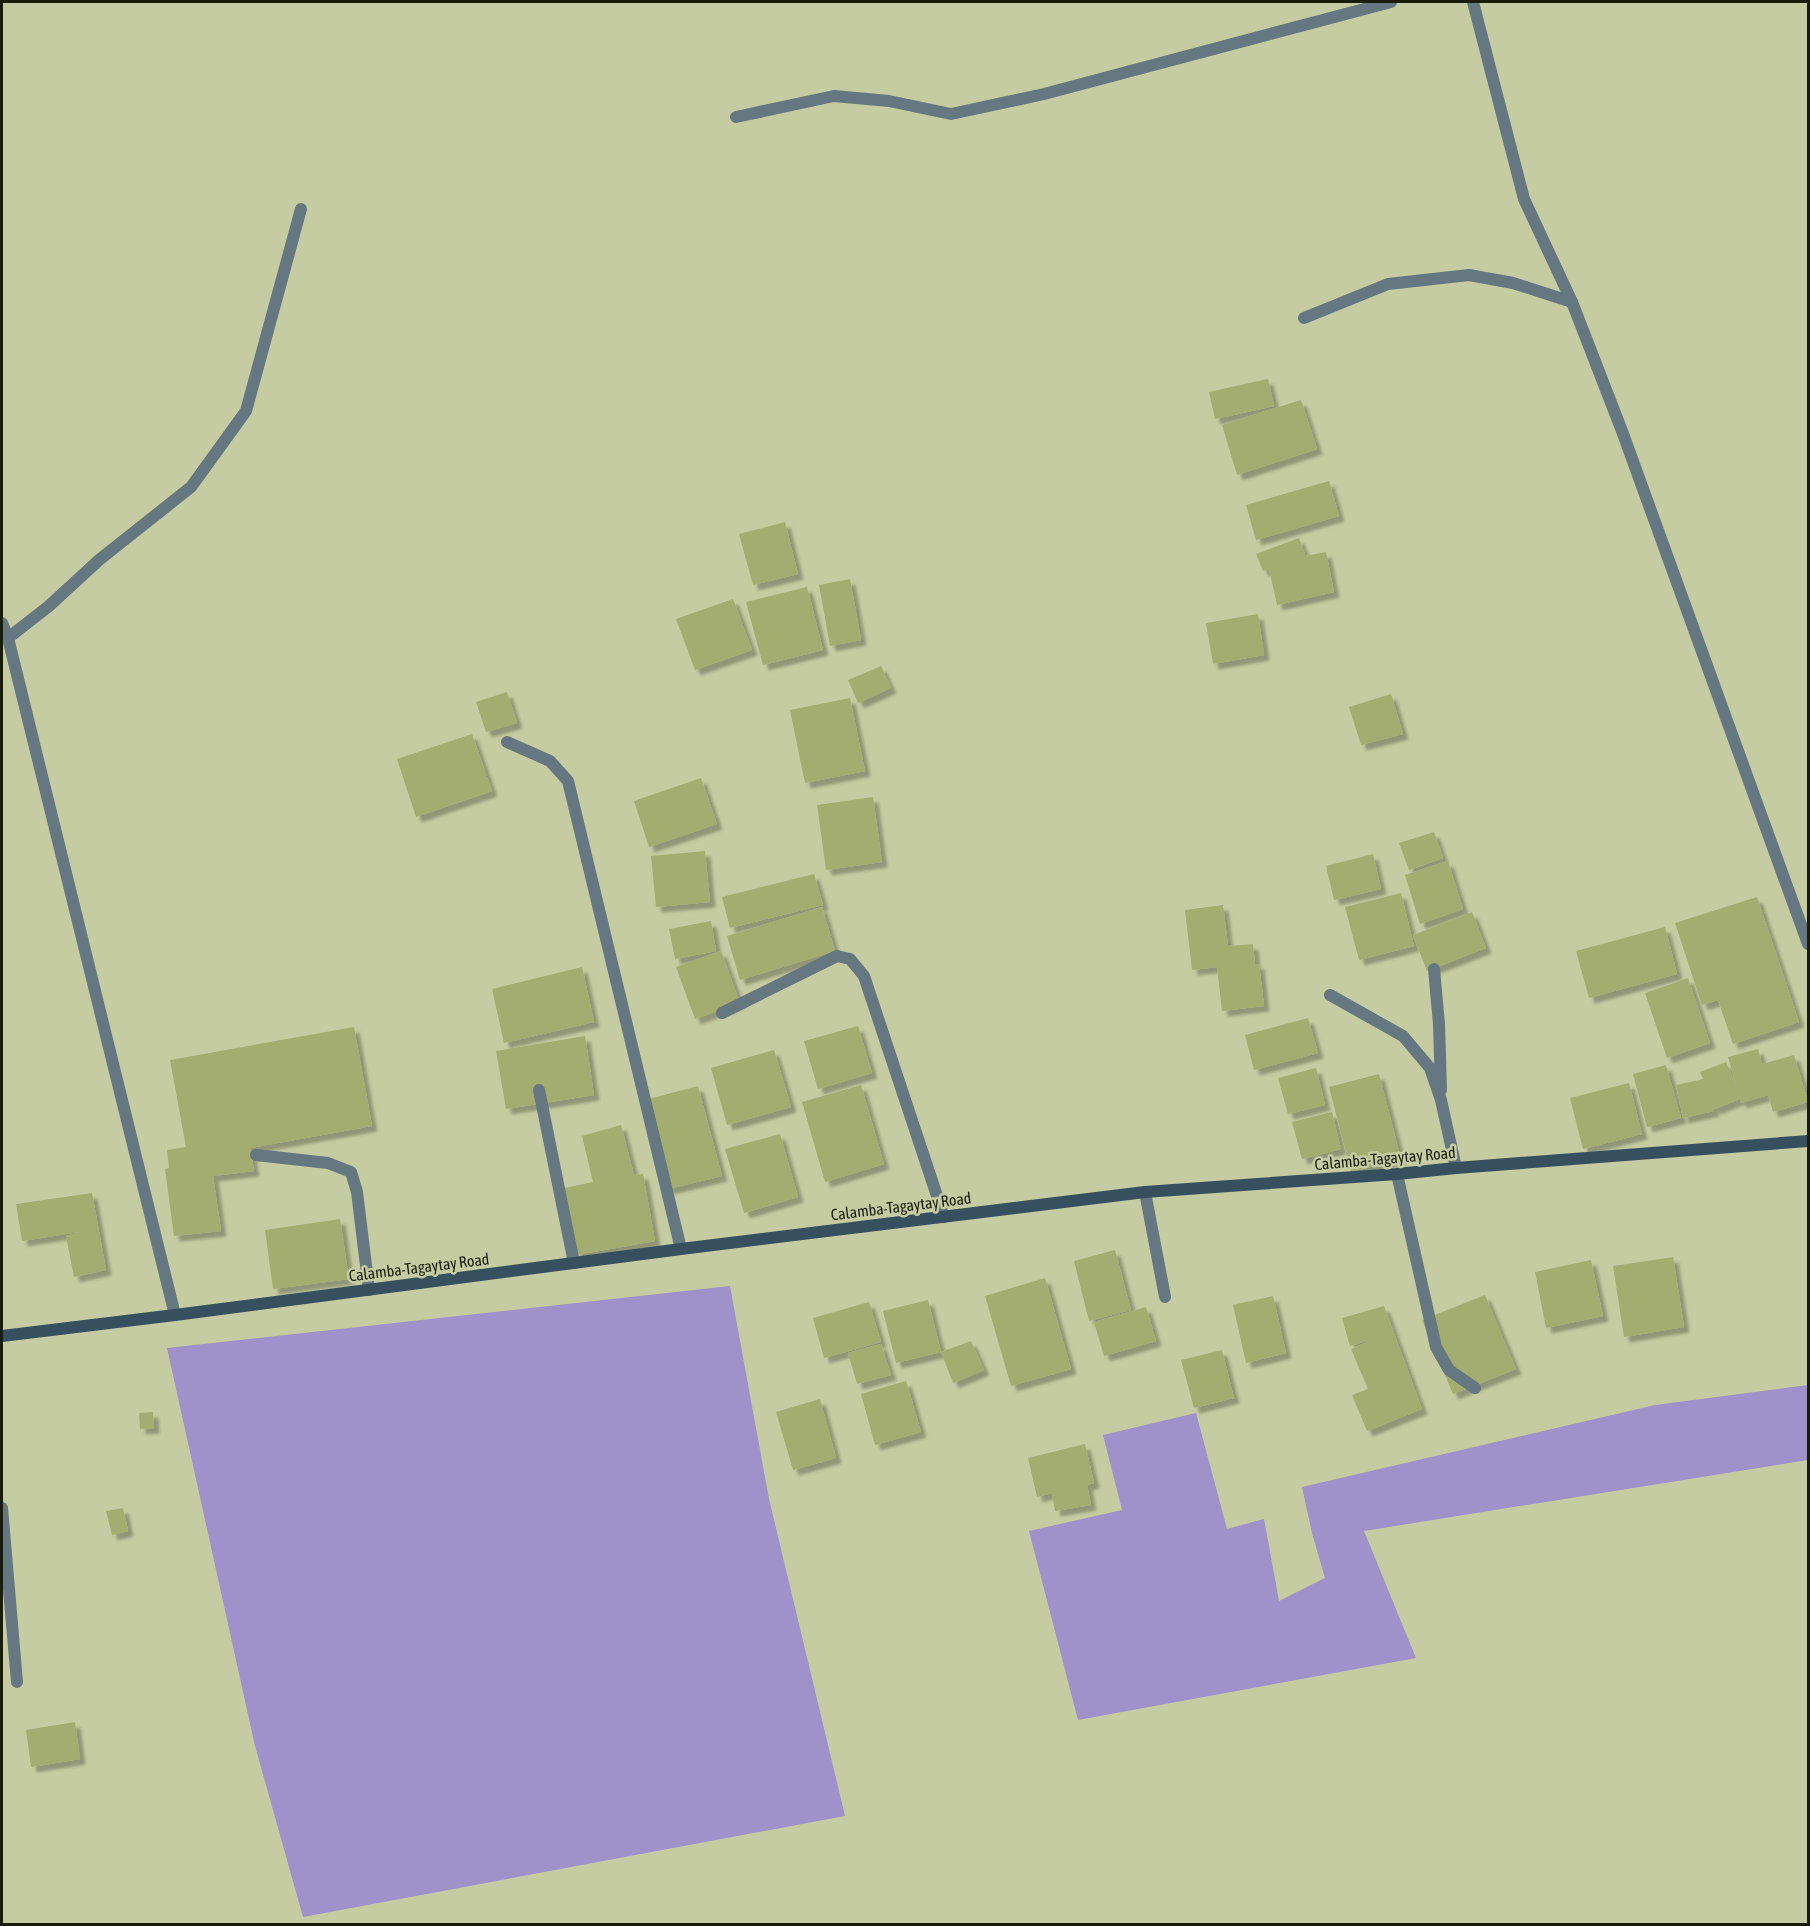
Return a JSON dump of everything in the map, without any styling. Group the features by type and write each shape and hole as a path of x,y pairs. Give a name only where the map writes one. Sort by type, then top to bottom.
{"main road":[{"name":"Calamba-Tagaytay Road","path":"2,1336 1145,1192 1809,1141"}],"street":[{"path":"736,117 834,96 889,101 951,114 1044,94 1391,2"},
{"path":"1473,2 1524,199 1572,302 1622,431 1809,944"},
{"path":"8,638 49,606 99,560 191,487 246,411 301,209"},
{"path":"1304,318 1388,284 1469,275 1513,283 1572,302"},
{"path":"2,623 8,638 175,1316"},
{"path":"507,742 550,760 568,781 681,1249"},
{"path":"722,1013 837,956 850,959 864,976 944,1217"},
{"path":"1434,969 1439,1024 1441,1100"},
{"path":"1330,995 1403,1036 1430,1068 1441,1100 1456,1168"},
{"path":"539,1090 574,1263"},
{"path":"256,1155 328,1163 351,1172 357,1192 369,1290"},
{"path":"1396,1174 1436,1347 1449,1370 1475,1388"},
{"path":"1145,1192 1165,1297"},
{"path":"2,1509 17,1682"}],"shaded area":[{"path":"730,1286 769,1499 845,1816 303,1917 255,1746 167,1348"},
{"path":"1808,1385 1808,1460 1364,1531 1416,1658 1078,1720 1029,1531 1122,1510 1103,1435 1196,1413 1227,1529 1264,1519 1279,1601 1325,1578 1302,1487 1655,1405"}],"building":[{"path":"1268,379 1274,406 1215,419 1209,392"},
{"path":"1301,400 1317,449 1237,475 1222,425"},
{"path":"1329,481 1339,516 1256,540 1246,505"},
{"path":"785,522 798,574 753,585 739,534"},
{"path":"1299,538 1305,555 1299,557 1326,552 1334,592 1277,605 1269,569 1263,571 1256,554"},
{"path":"850,579 861,640 830,646 819,585"},
{"path":"807,587 823,650 763,665 746,602"},
{"path":"733,599 752,650 695,670 676,619"},
{"path":"1258,614 1264,655 1213,664 1206,623"},
{"path":"881,666 891,688 858,703 848,680"},
{"path":"507,692 517,723 486,732 476,702"},
{"path":"1391,694 1403,734 1361,745 1349,707"},
{"path":"850,698 865,771 805,783 790,710"},
{"path":"472,734 492,791 416,817 397,759"},
{"path":"701,778 717,824 649,847 634,801"},
{"path":"873,797 882,862 826,870 817,805"},
{"path":"1434,832 1443,858 1409,870 1399,843"},
{"path":"705,851 710,902 656,907 651,856"},
{"path":"1373,854 1381,889 1334,900 1326,866"},
{"path":"1448,861 1463,909 1420,924 1405,875"},
{"path":"814,874 823,905 730,928 722,897"},
{"path":"1401,893 1414,946 1359,960 1345,907"},
{"path":"1757,897 1799,1022 1733,1044 1718,1000 1702,1005 1675,923"},
{"path":"1223,905 1228,946 1253,944 1255,964 1259,964 1264,1006 1222,1011 1217,967 1192,970 1185,910"},
{"path":"822,907 835,951 740,980 727,936"},
{"path":"1472,912 1486,948 1427,971 1413,935"},
{"path":"711,921 716,951 675,959 669,929"},
{"path":"1665,927 1677,974 1589,998 1576,951"},
{"path":"721,951 740,1003 695,1019 676,967"},
{"path":"582,967 594,1022 504,1043 492,989"},
{"path":"1688,978 1710,1043 1667,1058 1645,993"},
{"path":"1308,1018 1318,1053 1254,1070 1245,1035"},
{"path":"858,1026 872,1073 818,1089 804,1041"},
{"path":"354,1027 372,1126 250,1148 254,1171 213,1176 221,1231 174,1236 165,1169 169,1168 167,1150 186,1147 170,1060"},
{"path":"585,1036 594,1095 506,1109 496,1051"},
{"path":"1758,1049 1762,1064 1794,1055 1808,1102 1773,1112 1768,1095 1741,1103 1740,1099 1715,1109 1712,1103 1714,1111 1683,1118 1676,1085 1703,1079 1700,1072 1726,1062 1737,1088 1728,1057"},
{"path":"774,1050 791,1107 727,1125 711,1068"},
{"path":"1666,1065 1681,1118 1647,1127 1633,1074"},
{"path":"1316,1068 1325,1105 1288,1114 1278,1078"},
{"path":"1379,1074 1401,1159 1351,1172 1329,1087"},
{"path":"1629,1083 1642,1134 1583,1149 1570,1098"},
{"path":"861,1085 884,1164 825,1182 802,1102"},
{"path":"698,1086 722,1176 668,1189 645,1100"},
{"path":"1332,1112 1341,1149 1302,1159 1292,1122"},
{"path":"621,1125 634,1175 643,1174 655,1241 576,1255 564,1188 593,1182 582,1136"},
{"path":"780,1134 798,1197 744,1213 725,1149"},
{"path":"92,1193 106,1270 74,1277 66,1236 85,1231 22,1241 16,1204"},
{"path":"340,1219 349,1279 273,1289 265,1230"},
{"path":"1115,1250 1131,1310 1089,1321 1074,1261"},
{"path":"1673,1257 1684,1327 1624,1337 1613,1266"},
{"path":"1591,1260 1603,1316 1546,1328 1535,1272"},
{"path":"1045,1278 1071,1369 1011,1386 985,1296"},
{"path":"1485,1295 1516,1369 1453,1394 1422,1320"},
{"path":"1273,1296 1286,1353 1246,1363 1233,1305"},
{"path":"928,1300 941,1352 896,1363 883,1311"},
{"path":"869,1302 881,1342 824,1358 813,1318"},
{"path":"1384,1306 1422,1409 1367,1431 1352,1395 1368,1389 1351,1349 1377,1338 1350,1346 1342,1318"},
{"path":"1146,1307 1156,1341 1104,1356 1094,1322"},
{"path":"971,1341 984,1370 953,1383 941,1352"},
{"path":"881,1344 891,1375 857,1384 848,1353"},
{"path":"1222,1350 1234,1398 1194,1408 1181,1360"},
{"path":"906,1381 921,1432 875,1445 861,1394"},
{"path":"820,1399 836,1458 793,1470 776,1412"},
{"path":"153,1412 154,1428 140,1429 139,1413"},
{"path":"1085,1444 1094,1483 1087,1485 1091,1505 1055,1511 1052,1493 1037,1497 1028,1458"},
{"path":"123,1508 128,1531 112,1535 106,1511"},
{"path":"75,1722 80,1759 31,1767 26,1730"}]}
